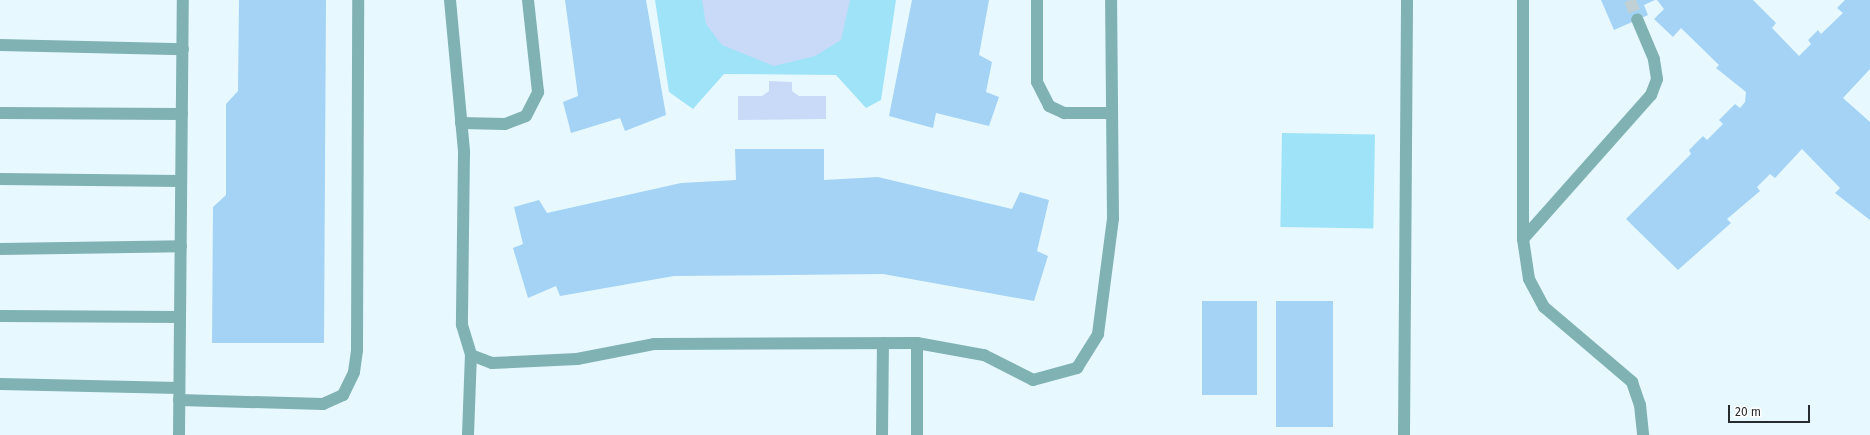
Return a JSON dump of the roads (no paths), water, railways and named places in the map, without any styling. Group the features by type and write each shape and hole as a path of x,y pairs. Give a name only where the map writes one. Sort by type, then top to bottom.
{"street":[{"path":"179,435 183,0"},
{"path":"0,384 323,404 343,395 351,378 357,350 358,0"},
{"path":"450,0 461,123 462,325 471,355 468,435"},
{"path":"461,123 505,124 526,116 538,92 528,0"},
{"path":"1037,0 1037,82 1049,106 1064,113 1112,113"},
{"path":"471,355 492,363 577,359 654,344 917,343 984,355 1032,380 1077,368 1098,334 1113,219 1111,0"},
{"path":"1404,435 1408,0"},
{"path":"1522,0 1523,239 1529,279 1544,306 1632,382 1640,405 1643,435"},
{"path":"1523,239 1651,95 1657,79 1654,58 1637,20"},
{"path":"0,45 183,49"},
{"path":"0,113 182,114"},
{"path":"0,179 181,181"},
{"path":"0,249 181,246"},
{"path":"0,316 180,317"},
{"path":"882,435 883,343"},
{"path":"917,343 917,435"}],"tunnel":[{"path":"1630,0 1637,19"}]}
